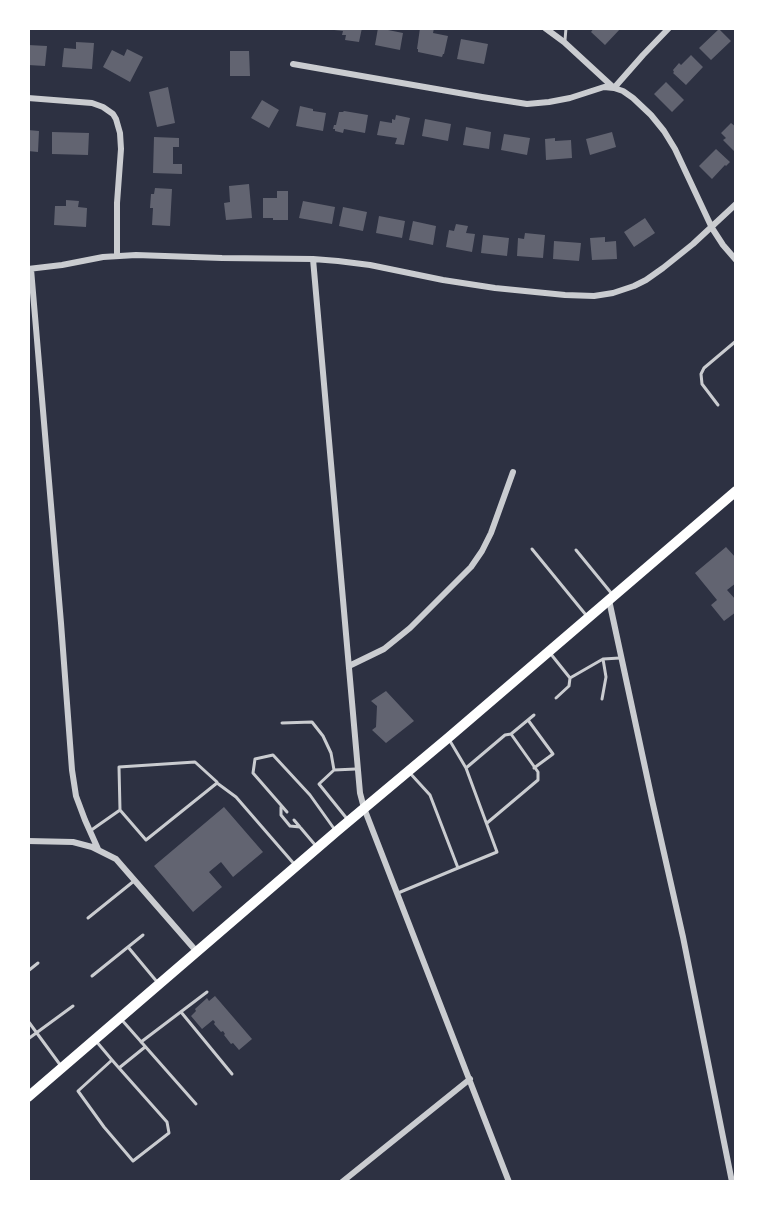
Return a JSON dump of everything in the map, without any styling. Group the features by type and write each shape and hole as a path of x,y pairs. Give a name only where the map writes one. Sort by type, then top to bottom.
{"main road":[{"path":"28,1097 735,491"}],"street":[{"path":"545,28 564,42 614,88"},
{"path":"614,88 669,28"},
{"path":"293,64 527,104 570,98 604,87 623,91 651,115 664,131 675,149 712,228 735,260"},
{"path":"28,98 92,103 103,107 116,119 121,149 117,203 117,255"},
{"path":"98,849 76,796 72,770 30,269 117,255 313,259 370,265 495,288 565,296 594,296 613,293 646,280 712,228 735,204"},
{"path":"313,259 360,793 509,1182"},
{"path":"349,666 384,649 393,642 471,567 491,533 513,472"},
{"path":"611,597 652,800 686,947 732,1182"},
{"path":"28,841 73,842 98,849 116,859 197,952"},
{"path":"342,1182 470,1079"}],"lane":[{"path":"564,42 566,28"},
{"path":"718,405 702,384 701,374 704,368 735,341"},
{"path":"532,549 588,618"},
{"path":"576,550 611,597"},
{"path":"548,651 570,678 569,686 556,698"},
{"path":"570,678 603,658 622,658"},
{"path":"602,699 606,677 603,658"},
{"path":"466,768 505,735 511,734 534,715"},
{"path":"528,720 553,754 534,768"},
{"path":"282,723 312,722 323,736 331,753 334,770"},
{"path":"487,823 538,780 538,772 511,734"},
{"path":"398,893 497,852 466,768 448,738"},
{"path":"286,812 253,773 255,759 273,755 310,795 337,831"},
{"path":"217,783 146,840 120,810 119,767 195,762 236,797 297,866"},
{"path":"349,821 319,784 334,770 358,768"},
{"path":"408,771 430,795 458,868"},
{"path":"281,805 281,815 290,826 300,827"},
{"path":"90,831 120,810"},
{"path":"294,820 318,848"},
{"path":"88,918 134,881"},
{"path":"92,976 143,935"},
{"path":"128,947 159,985"},
{"path":"28,971 38,963"},
{"path":"141,1042 207,992"},
{"path":"28,1039 73,1006"},
{"path":"181,1012 232,1074"},
{"path":"120,1018 195,1104"},
{"path":"28,1022 63,1068"},
{"path":"94,1040 112,1060 167,1122 169,1133 133,1161 78,1091 112,1060"},
{"path":"119,1068 145,1047"}],"building":[{"path":"334,28 362,28 359,42 345,40 346,35 342,35 343,31 334,30"},
{"path":"378,28 403,33 400,50 375,45"},
{"path":"420,28 434,28 433,33 448,36 442,57 418,52"},
{"path":"594,28 621,28 605,45 591,32"},
{"path":"719,29 731,41 711,60 699,48"},
{"path":"461,39 488,44 484,64 457,59"},
{"path":"76,42 94,43 92,69 62,67 64,48 76,49"},
{"path":"28,45 47,46 45,66 28,65"},
{"path":"127,49 143,57 130,82 103,67 112,50 124,56"},
{"path":"230,51 249,51 250,76 230,76"},
{"path":"691,55 703,67 686,85 673,73 673,70"},
{"path":"666,82 684,100 672,112 654,94"},
{"path":"168,87 175,123 157,127 149,92"},
{"path":"262,100 279,110 269,128 251,118"},
{"path":"300,106 326,113 323,131 296,126"},
{"path":"339,112 368,115 365,133 344,129 343,133 333,129"},
{"path":"396,115 410,118 404,145 395,144 397,138 377,135 380,121 392,123"},
{"path":"425,119 451,124 448,141 422,136"},
{"path":"731,123 736,127 736,153 723,140 726,138 721,133"},
{"path":"466,127 491,132 489,149 463,145"},
{"path":"28,130 39,131 38,152 28,151"},
{"path":"52,132 89,133 88,155 52,154"},
{"path":"612,132 616,147 590,155 586,139"},
{"path":"504,134 530,138 527,155 501,150"},
{"path":"154,137 179,138 179,147 173,147 173,164 182,164 182,174 153,173"},
{"path":"555,138 555,141 571,140 572,158 546,160 545,139"},
{"path":"716,149 730,162 712,179 699,166"},
{"path":"249,184 252,218 226,220 224,203 230,202 229,186"},
{"path":"155,188 172,189 170,226 152,225 151,194 154,194"},
{"path":"277,191 288,191 288,220 263,218 263,198 277,198"},
{"path":"66,200 79,201 78,207 87,208 86,227 54,225 55,206 66,206"},
{"path":"303,201 335,207 332,224 299,218"},
{"path":"343,207 367,212 363,231 339,226"},
{"path":"379,216 405,221 402,238 376,233"},
{"path":"645,218 655,233 634,247 624,232"},
{"path":"413,221 436,226 433,245 409,240"},
{"path":"456,224 468,226 466,233 475,234 472,252 446,247 449,230 454,231"},
{"path":"525,233 545,235 543,258 517,256 518,238 524,239"},
{"path":"483,235 509,238 507,256 481,253"},
{"path":"605,237 605,242 616,241 617,259 592,260 590,238"},
{"path":"554,241 581,243 579,261 553,259"},
{"path":"726,547 736,558 736,583 727,590 736,600 736,612 724,621 711,605 717,600 695,573"},
{"path":"386,691 414,721 386,743 372,730 376,727 377,706 371,701"},
{"path":"224,807 263,852 233,877 221,862 209,872 222,887 193,912 154,866"},
{"path":"215,996 252,1039 239,1050 233,1043 231,1044 213,1020 202,1029 191,1016 207,998 209,1001"}]}
